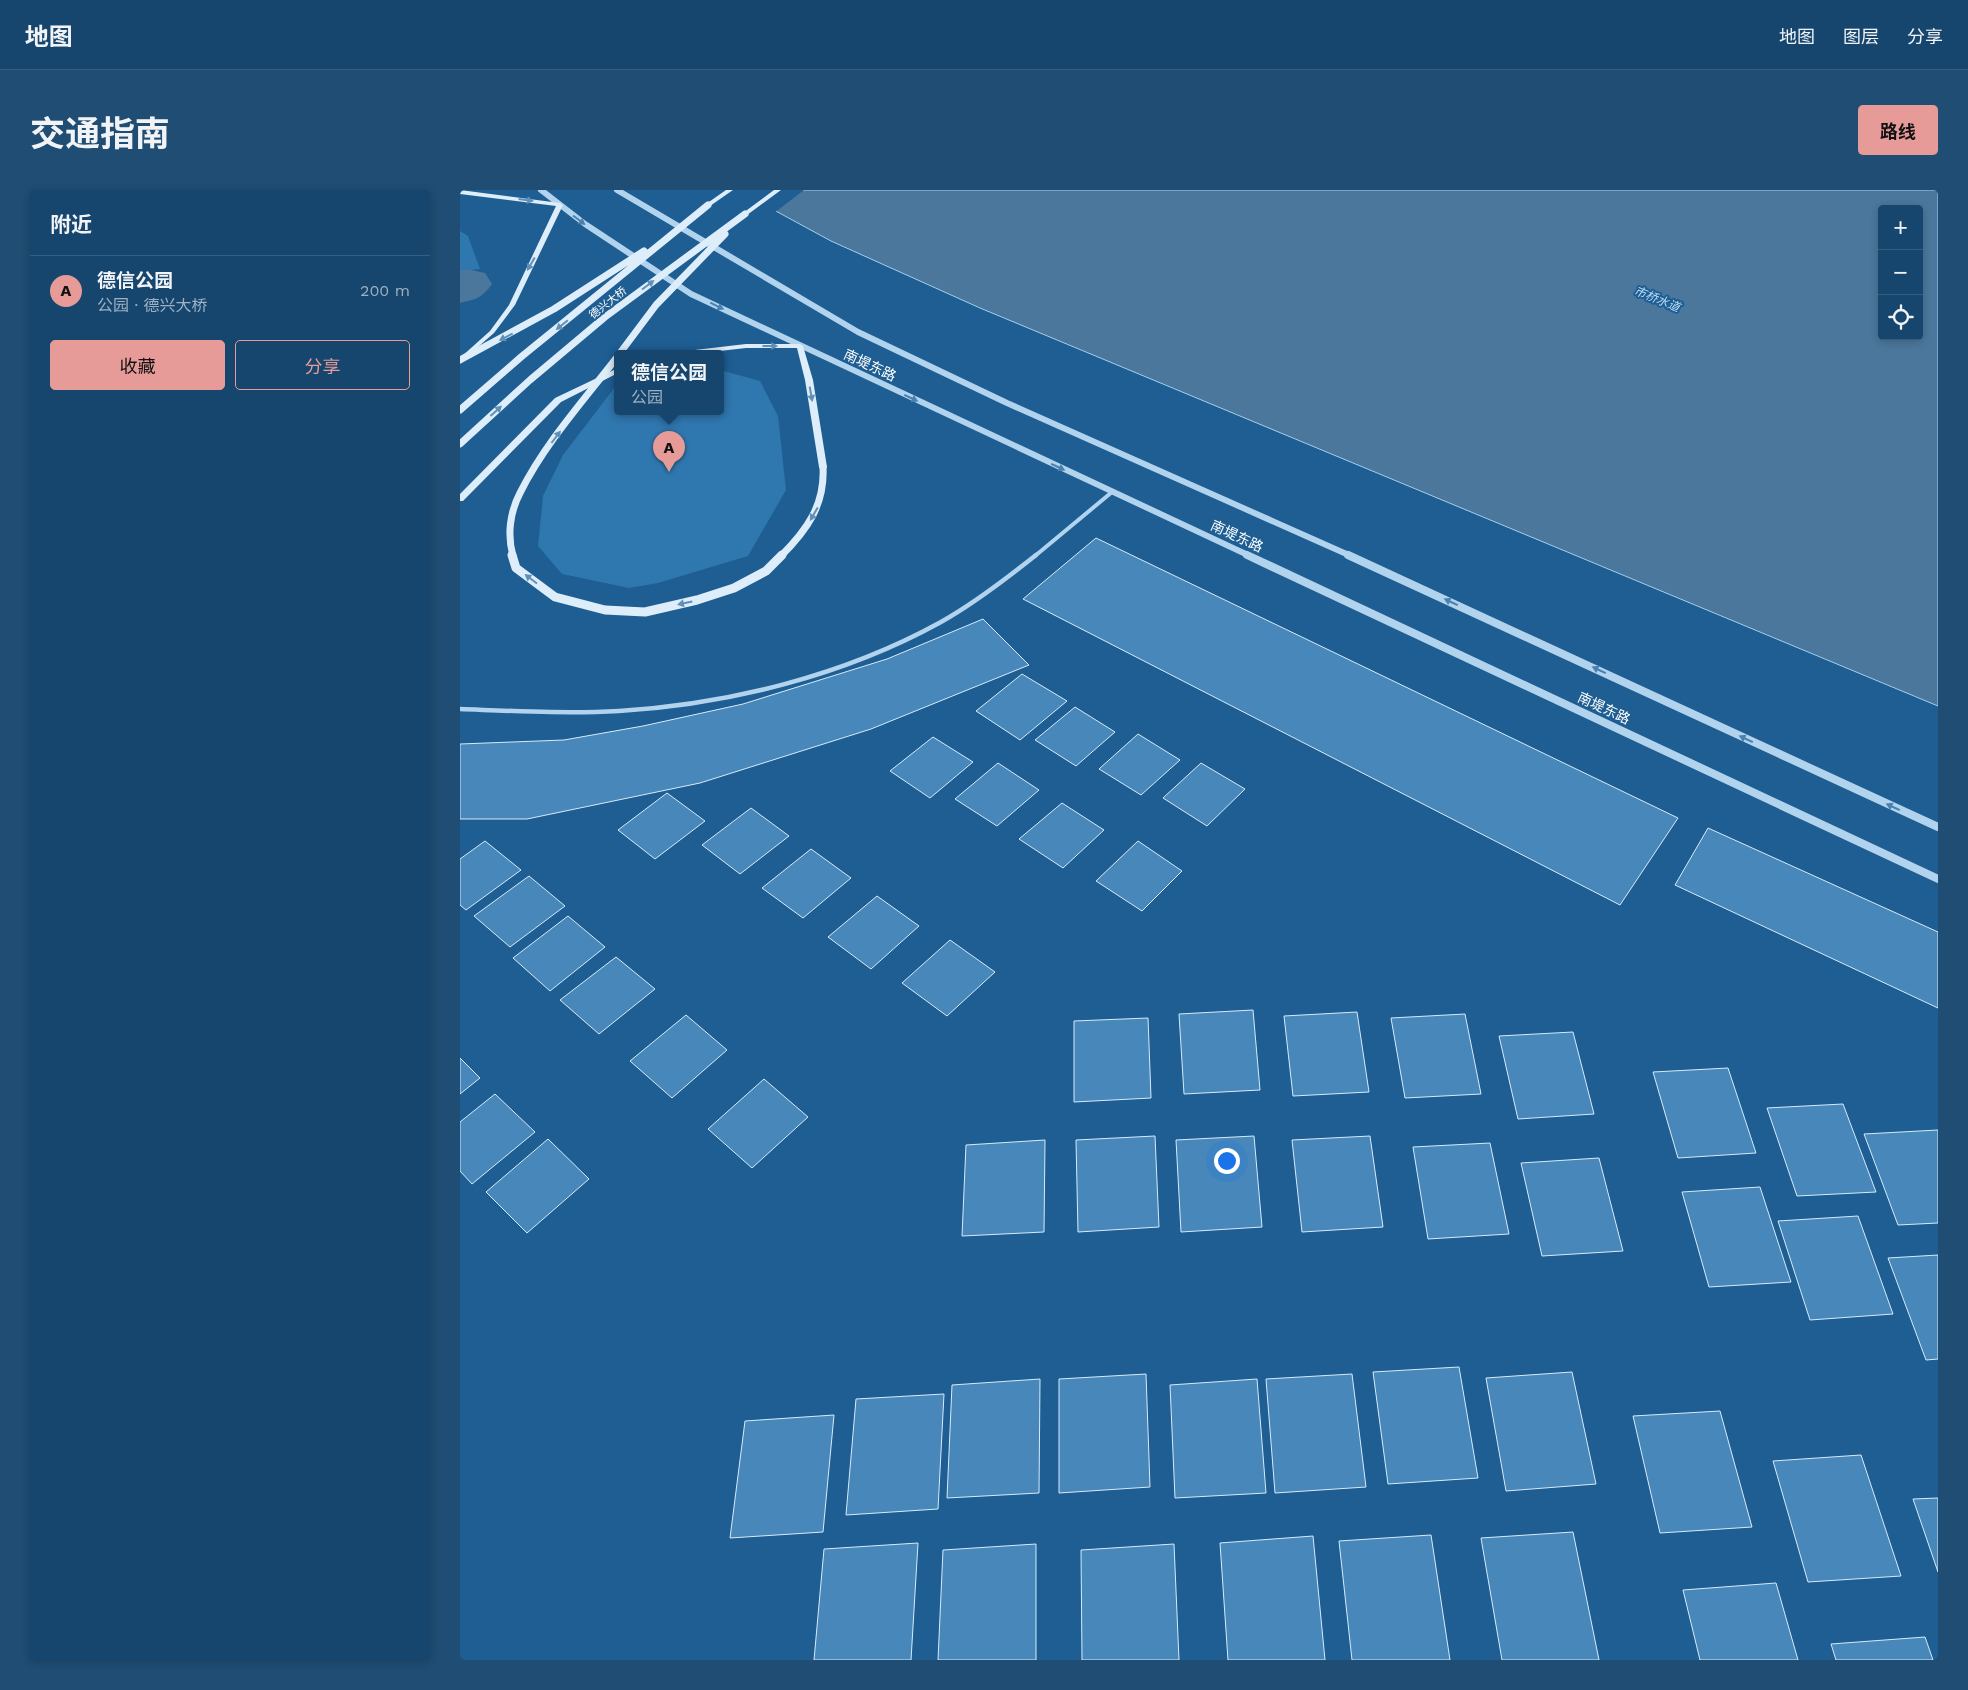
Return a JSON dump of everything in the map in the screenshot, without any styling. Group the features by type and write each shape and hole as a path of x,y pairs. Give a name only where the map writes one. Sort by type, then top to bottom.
{"main road":[{"name":"德兴大桥","path":"460,410 499,375 708,205 730,190"},
{"name":"德兴大桥","path":"460,444 530,380 605,317 778,190"},
{"path":"460,192 560,204 542,246 522,281 512,306 492,332 460,360"},
{"path":"460,360 513,334 609,276 708,205"},
{"path":"622,350 656,305 745,214"},
{"path":"614,361 546,450 520,494 512,519 509,542 516,568 555,597 605,610 645,612 697,600 734,588 766,571 791,546 817,511 824,484 824,467 809,380 800,346 746,346 712,350"},
{"path":"460,499 558,400 614,372"}],"street":[{"name":"南堤东路","path":"541,190 585,224 691,294 1938,879"},
{"name":"南堤东路","path":"617,190 858,332 998,399 1385,571 1938,827"},
{"path":"460,708 520,711 619,711 716,699 794,681 865,657 941,622 1001,582 1112,492"}],"shaded area":[{"path":"460,231 468,236 480,269 460,271"},
{"path":"724,371 760,381 778,416 786,490 748,556 658,583 629,588 562,574 538,546 543,496 563,455 614,388 614,415 724,415"}],"water":[{"name":"市桥水道","path":"737,190 1938,190 1938,706 980,308 831,241"}],"pier":[{"path":"735,190 804,190 774,213"}],"building":[{"path":"1096,538 1678,818 1620,905 1023,599"},
{"path":"983,619 1029,665 871,729 700,783 527,819 460,819 460,744 564,740 643,726 743,704 887,659"},
{"path":"1022,674 1067,701 1020,740 976,711"},
{"path":"1075,707 1115,732 1076,766 1035,740"},
{"path":"1138,734 1180,760 1141,795 1099,769"},
{"path":"933,737 973,762 930,798 890,771"},
{"path":"998,763 1039,790 997,826 955,799"},
{"path":"1201,763 1245,789 1207,826 1163,798"},
{"path":"667,793 705,821 655,859 618,830"},
{"path":"1062,803 1104,830 1063,868 1019,839"},
{"path":"751,808 789,836 740,874 702,845"},
{"path":"1708,828 1938,932 1938,1008 1675,885"},
{"path":"485,841 521,870 466,910 460,905 460,859"},
{"path":"1138,841 1182,871 1142,911 1096,881"},
{"path":"811,849 851,878 803,918 762,888"},
{"path":"529,876 565,906 510,947 474,916"},
{"path":"877,896 919,926 871,969 828,937"},
{"path":"568,916 605,947 550,991 513,958"},
{"path":"950,940 995,972 947,1016 902,983"},
{"path":"616,957 655,989 599,1034 560,1000"},
{"path":"1253,1010 1260,1090 1184,1094 1179,1014"},
{"path":"1357,1012 1369,1092 1293,1096 1284,1016"},
{"path":"1465,1014 1481,1094 1405,1098 1391,1018"},
{"path":"686,1015 727,1050 672,1098 630,1061"},
{"path":"1148,1018 1151,1098 1074,1102 1074,1021"},
{"path":"1573,1032 1594,1114 1518,1119 1499,1036"},
{"path":"460,1058 480,1078 460,1094"},
{"path":"1728,1068 1756,1153 1678,1158 1653,1072"},
{"path":"764,1079 808,1117 752,1168 708,1129"},
{"path":"495,1094 535,1132 472,1184 460,1171 460,1122"},
{"path":"1843,1104 1876,1192 1797,1196 1767,1108"},
{"path":"1938,1130 1938,1223 1898,1225 1864,1134"},
{"path":"1155,1136 1159,1227 1078,1232 1076,1140"},
{"path":"1254,1136 1262,1227 1181,1232 1176,1140"},
{"path":"1370,1136 1383,1227 1302,1232 1292,1140"},
{"path":"548,1139 589,1179 527,1233 486,1192"},
{"path":"1045,1140 1044,1232 962,1236 966,1145"},
{"path":"1490,1143 1509,1234 1428,1239 1413,1147"},
{"path":"1599,1158 1623,1251 1542,1256 1521,1163"},
{"path":"1760,1187 1791,1282 1709,1287 1682,1192"},
{"path":"1858,1216 1893,1314 1810,1320 1778,1221"},
{"path":"1938,1255 1938,1359 1926,1360 1888,1258"},
{"path":"1459,1367 1478,1478 1388,1484 1373,1372"},
{"path":"1572,1372 1596,1484 1506,1491 1486,1378"},
{"path":"1146,1374 1150,1487 1059,1493 1059,1379"},
{"path":"1352,1374 1366,1487 1275,1493 1266,1379"},
{"path":"1040,1379 1039,1493 947,1498 952,1385"},
{"path":"1257,1379 1266,1493 1175,1498 1170,1385"},
{"path":"944,1394 938,1509 846,1515 856,1399"},
{"path":"1720,1411 1752,1527 1660,1533 1633,1416"},
{"path":"834,1415 823,1532 730,1538 745,1421"},
{"path":"1861,1455 1901,1576 1808,1582 1773,1461"},
{"path":"1938,1498 1938,1572 1913,1499"},
{"path":"1573,1532 1599,1660 1502,1660 1481,1538"},
{"path":"1431,1535 1450,1660 1352,1660 1339,1541"},
{"path":"1313,1536 1325,1660 1228,1660 1220,1543"},
{"path":"918,1543 911,1660 814,1660 824,1549"},
{"path":"1036,1544 1036,1660 938,1660 943,1550"},
{"path":"1174,1544 1179,1660 1082,1660 1081,1550"},
{"path":"1776,1583 1798,1660 1700,1660 1683,1590"},
{"path":"1925,1637 1933,1660 1836,1660 1831,1644"}],"waterway":[{"path":"460,288 467,284"}],"place":[{"name":"德信公园","path":"669,472"}]}
